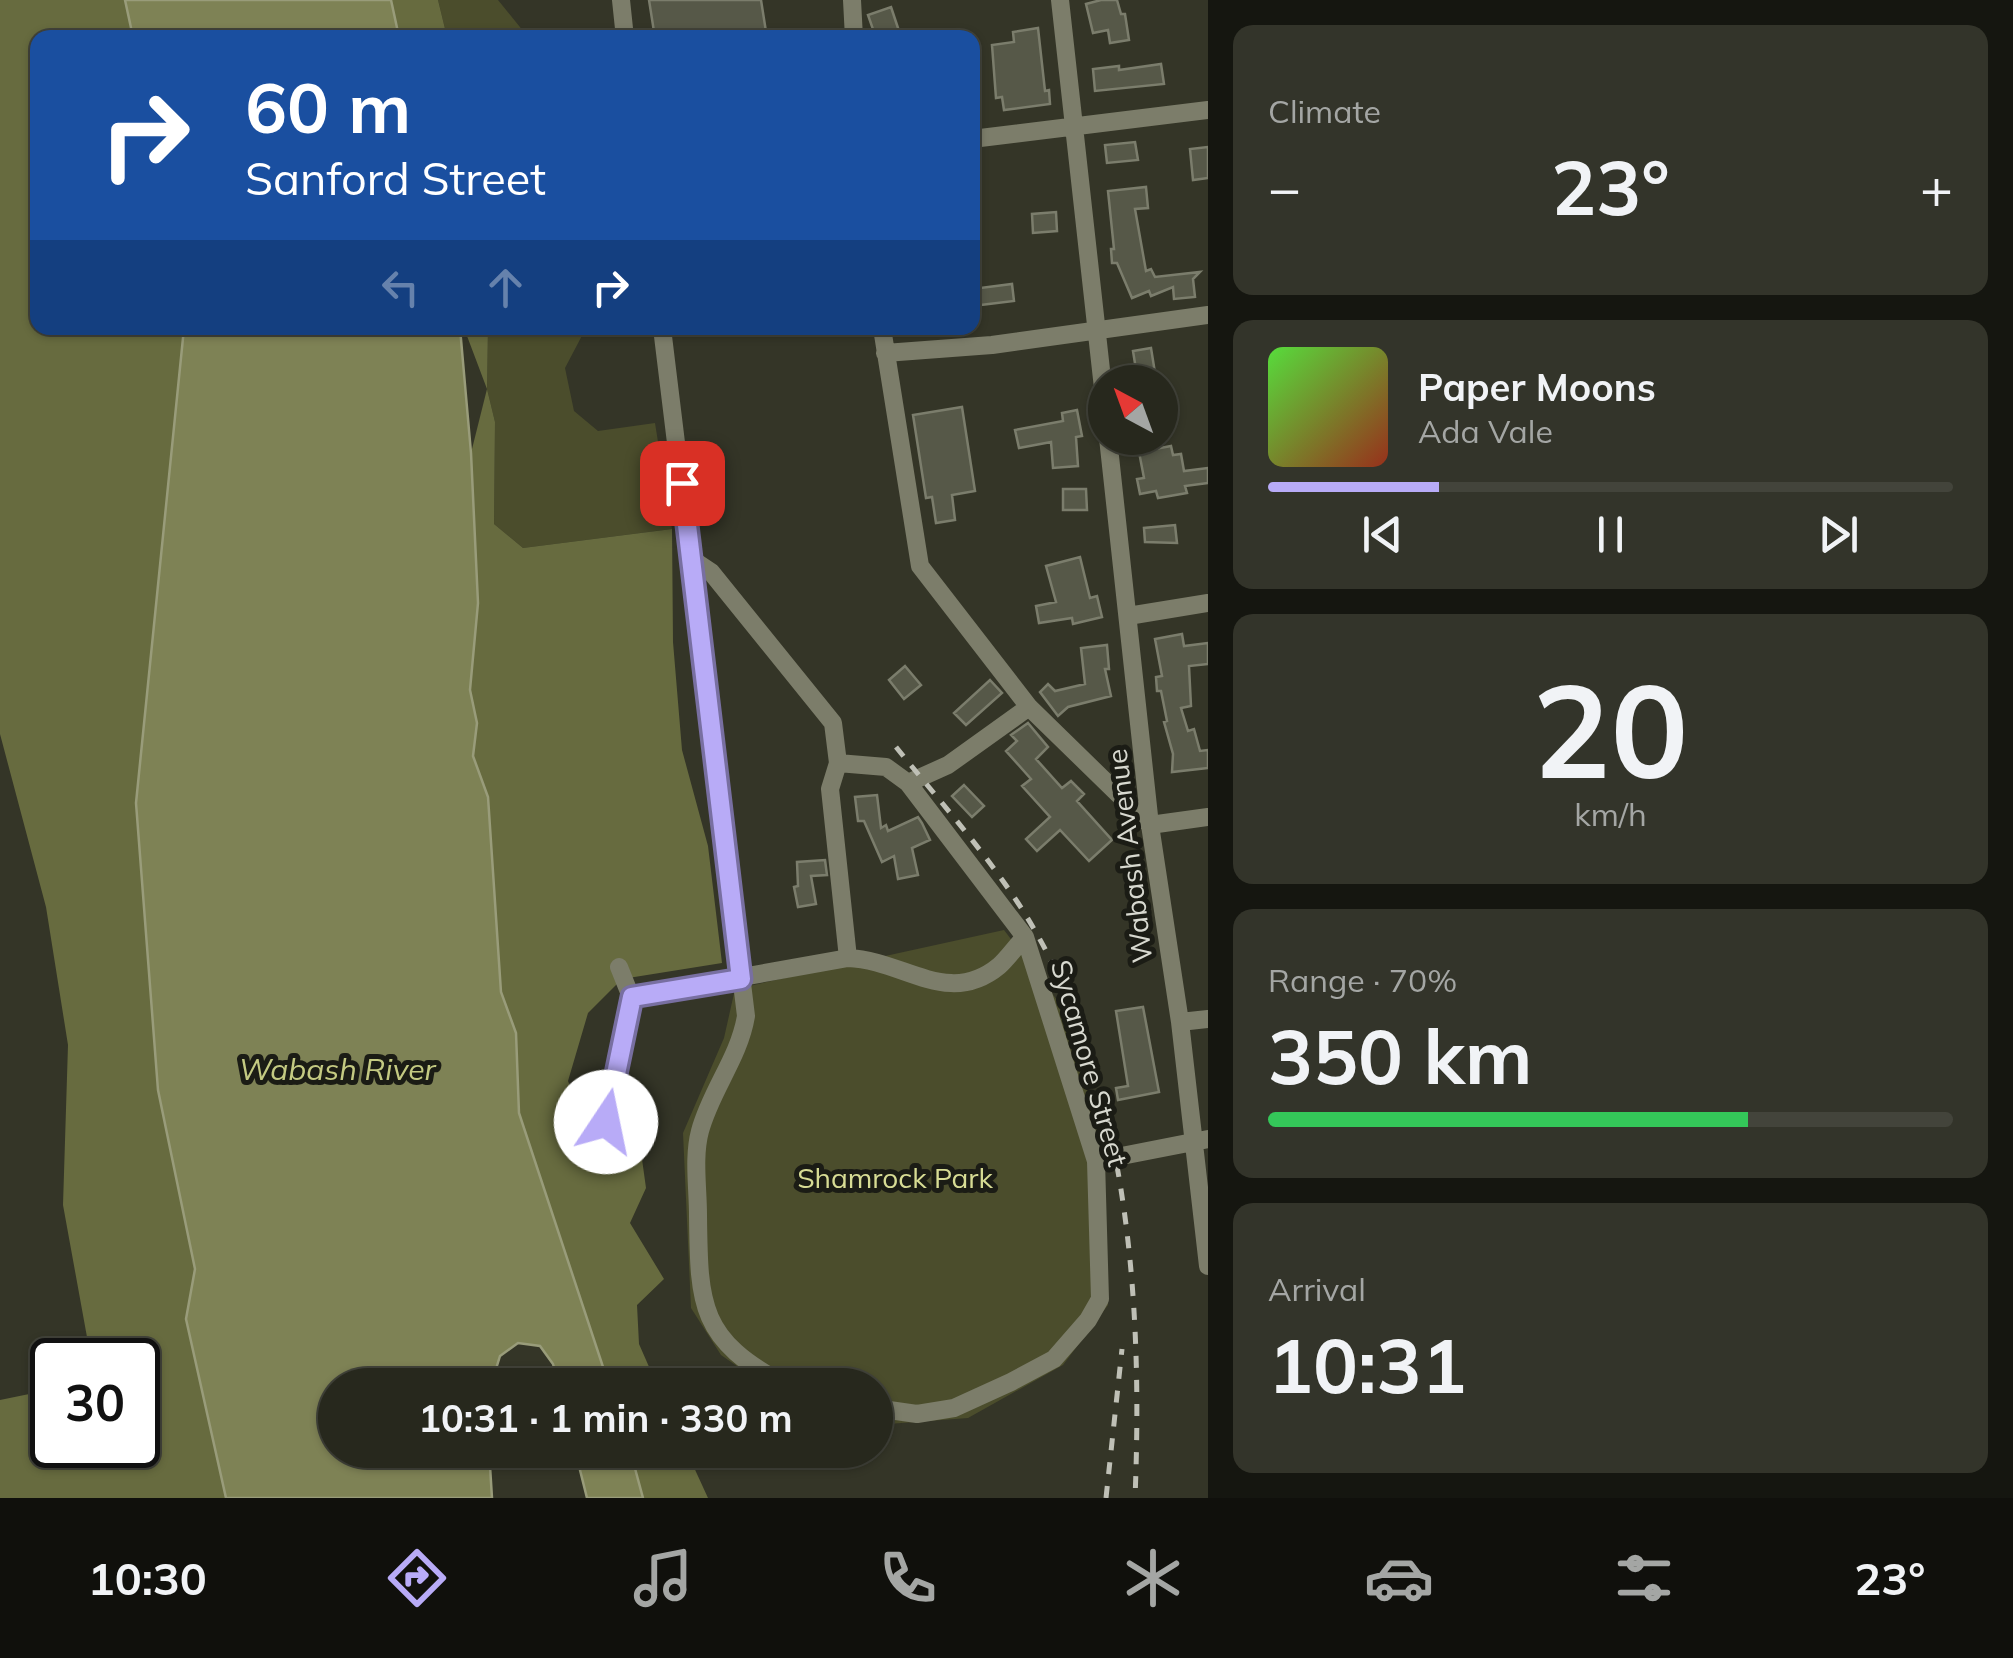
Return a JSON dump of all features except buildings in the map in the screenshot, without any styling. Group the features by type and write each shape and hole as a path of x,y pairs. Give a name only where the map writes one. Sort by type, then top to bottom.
{"street":[{"path":"621,0 624,30"},
{"path":"852,0 854,30"},
{"path":"1060,0 1101,365"},
{"path":"980,138 1208,110"},
{"path":"885,353 1208,316"},
{"path":"663,335 746,1016 743,1032 700,1133 699,1283 710,1322 727,1345 755,1368"},
{"path":"883,335 920,566 1028,706 1150,825 1208,818"},
{"name":"Wabash Avenue","path":"1110,455 1150,825 1201,1140 1208,1266"},
{"path":"693,560 711,572 833,722 838,763 830,789 848,958"},
{"path":"1128,616 1208,603"},
{"path":"838,763 886,767 908,784 948,765 1028,706"},
{"name":"Sycamore Street","path":"893,1411 917,1414 954,1408 1054,1359 1088,1320 1100,1299 1096,1162 1025,937 908,784"},
{"path":"632,997 848,958 868,959 952,987 972,982 1000,966 1025,937"},
{"path":"1000,966 1040,980"},
{"path":"606,1122 632,997 619,967"},
{"path":"1180,1022 1208,1019"},
{"path":"1096,1162 1201,1140"}],"green space":[{"path":"438,0 498,0 522,30 445,30"},
{"path":"488,335 582,335 565,368 574,411 598,431 655,423 672,529 523,548 494,524 495,422 487,389"},
{"name":"Shamrock Park","path":"1004,930 1066,1012 1104,1148 1108,1305 1063,1365 968,1418 893,1424 893,1368 740,1368 721,1355 691,1308 683,1133 724,1038 735,989"}],"shaded area":[{"path":"0,0 126,0 132,30 30,30 30,335 183,335 136,803 158,1090 195,1270 186,1319 226,1498 0,1498 0,1400 30,1394 30,1468 160,1468 160,1338 87,1338 63,1205 68,1045 46,907 0,734"},
{"path":"391,0 438,0 445,30 397,30"},
{"path":"467,335 488,335 487,389"},
{"path":"487,389 495,422 494,524 523,548 672,529 673,642 682,750 708,846 722,963 622,979 588,1013 568,1081 589,1134 637,1123 646,1188 630,1223 664,1279 637,1305 639,1344 650,1368 602,1368 519,1113 516,1036 501,992 488,797 473,756 477,723 470,690 478,603 471,453"},
{"path":"635,1468 694,1468 708,1498 643,1498"}],"water":[{"path":"125,0 391,0 397,30 131,30"},
{"name":"Wabash River","path":"183,335 461,335 478,603 470,690 477,723 473,756 488,797 501,992 516,1033 519,1113 603,1368 554,1368 540,1346 518,1343 500,1356 496,1368 318,1368 318,1468 490,1468 492,1498 226,1498 186,1319 195,1269 158,1090 136,803"},
{"path":"580,1468 635,1468 643,1498 587,1498"}],"railway":[{"path":"896,747 1018,903 1055,969 1084,1040 1106,1114 1131,1268 1136,1346 1135,1498"},
{"path":"1106,1498 1122,1349"}],"route":[{"path":"606,1122 632,997 741,979 682,483"}]}
